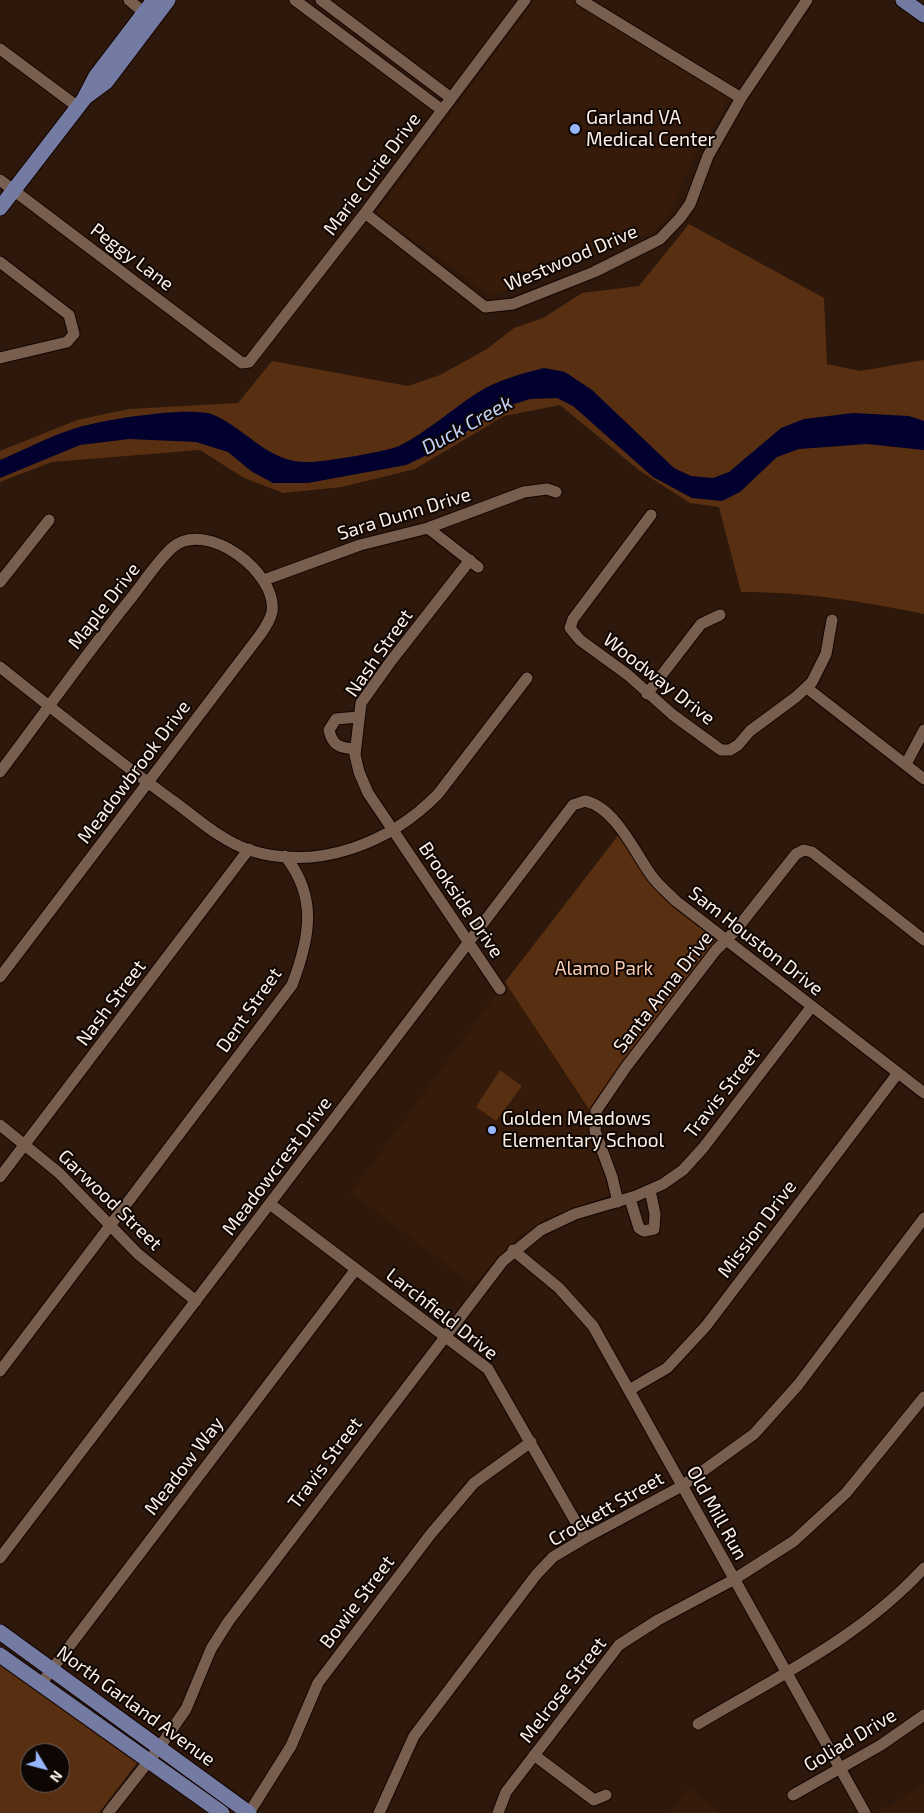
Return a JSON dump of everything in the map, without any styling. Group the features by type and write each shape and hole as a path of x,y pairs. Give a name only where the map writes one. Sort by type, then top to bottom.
{"main road":[{"path":"0,208 81,103 106,82 150,11 168,0"},
{"path":"903,0 924,15"},
{"name":"North Garland Avenue","path":"0,1632 249,1813"},
{"name":"North Garland Avenue","path":"0,1655 222,1813"}],"street":[{"path":"129,0 150,11"},
{"path":"295,0 442,110"},
{"path":"321,0 451,98"},
{"name":"Marie Curie Drive","path":"242,362 249,362 365,213 525,0"},
{"path":"581,0 741,98"},
{"name":"Westwood Drive","path":"365,213 485,307 513,304 594,272 660,239 680,218 690,204 708,156 741,98 807,0"},
{"path":"0,49 81,103"},
{"name":"Peggy Lane","path":"0,180 242,362"},
{"path":"0,262 69,315 74,334 67,342 0,358"},
{"name":"Sara Dunn Drive","path":"264,580 360,545 428,528 524,492 547,489 556,492"},
{"name":"Woodway Drive","path":"651,515 573,619 570,628 580,640 721,750 730,750 763,721 806,688"},
{"path":"0,582 49,520"},
{"name":"Nash Street","path":"393,830 368,793 359,772 355,750 358,717 362,703 391,661 474,563 428,528"},
{"name":"Maple Drive","path":"0,772 121,611 173,547 186,540 200,538 213,540 228,548 264,580"},
{"name":"Meadowbrook Drive","path":"0,977 267,625 272,610 270,595 264,580"},
{"path":"647,694 701,624 720,615"},
{"path":"832,620 826,654 816,675 806,688 924,779"},
{"path":"0,667 225,839 249,850 285,856 316,857 349,851 393,830 424,809 438,794 527,678"},
{"path":"355,750 342,748 336,744 329,730 336,719 358,717"},
{"path":"906,764 924,730"},
{"name":"Sam Houston Drive","path":"585,801 596,805 629,838 652,876 676,901 924,1094"},
{"name":"Meadowcrest Drive","path":"0,1558 560,821 573,806 585,801"},
{"name":"Brookside Drive","path":"393,830 500,989"},
{"name":"Nash Street","path":"0,1177 249,850"},
{"name":"Santa Anna Drive","path":"618,1202 612,1177 595,1131 596,1111 626,1067 796,854 804,850 812,852 924,940"},
{"name":"Dent Street","path":"0,1371 292,985 305,950 307,917 306,900 298,872 285,856"},
{"name":"Travis Street","path":"108,1813 149,1762 186,1709 211,1649 228,1622 443,1336 495,1270 513,1250 541,1230 575,1214 630,1199 663,1184 682,1170 703,1148 812,1006"},
{"name":"Mission Drive","path":"629,1390 667,1368 706,1326 898,1073"},
{"name":"Garwood Street","path":"0,1125 59,1173 138,1254 196,1301"},
{"path":"630,1199 639,1228 644,1231 654,1229 656,1214 650,1190"},
{"name":"Larchfield Drive","path":"270,1204 488,1369 585,1538"},
{"name":"Crockett Street","path":"379,1813 414,1736 536,1575 553,1557 682,1486 754,1434 774,1414 924,1218"},
{"name":"Old Mill Run","path":"513,1250 559,1288 593,1326 864,1813"},
{"name":"Meadow Way","path":"40,1685 356,1269"},
{"name":"Melrose Street","path":"498,1813 506,1792 619,1645 658,1620 733,1580 794,1541 818,1521 846,1493 886,1447 924,1397"},
{"name":"Bowie Street","path":"249,1813 285,1758 318,1684 430,1535 474,1483 531,1442"},
{"path":"698,1724 785,1674 854,1631 924,1568"},
{"name":"Goliad Drive","path":"793,1795 881,1745 924,1715"},
{"path":"534,1755 594,1800 606,1795"}],"shaded area":[{"name":"Garland VA Medical Center","path":"534,0 574,0 731,98 695,156 668,216 652,233 491,296 376,213"},
{"name":"Golden Meadows Elementary School","path":"505,982 588,1111 588,1135 605,1175 609,1195 546,1219 518,1237 473,1285 351,1193"},
{"path":"924,1784 924,1813 878,1813"},
{"path":"689,1788 721,1813 670,1813"}],"green space":[{"path":"689,224 824,298 827,364 860,371 924,360 924,614 833,598 765,592 741,592 719,507 690,503 640,471 560,405 504,416 415,469 342,487 283,493 244,478 200,450 52,462 0,482 0,451 77,420 129,409 238,403 272,361 408,386 440,375 487,349 514,328 543,318 582,293 639,286"},
{"name":"Alamo Park","path":"620,833 637,860 716,940 596,1099 590,1111 505,982"},
{"path":"500,1070 522,1086 496,1121 476,1107"},
{"path":"0,1665 137,1763 99,1813 0,1813"}],"water":[{"name":"Duck Creek","path":"544,368 565,372 592,390 674,468 691,476 713,478 729,472 781,428 804,419 853,413 909,416 924,421 924,450 867,444 799,449 777,457 740,492 722,501 692,498 653,477 573,406 557,398 530,399 498,409 446,446 406,465 308,483 273,483 251,471 228,452 196,442 129,439 80,445 0,478 0,460 54,436 85,425 166,413 203,412 214,415 226,421 271,452 282,458 295,461 317,462 370,453 399,446 493,384"}],"place":[{"name":"Garland VA Medical Center","path":"575,129"},
{"name":"Golden Meadows Elementary School","path":"492,1130"}]}
